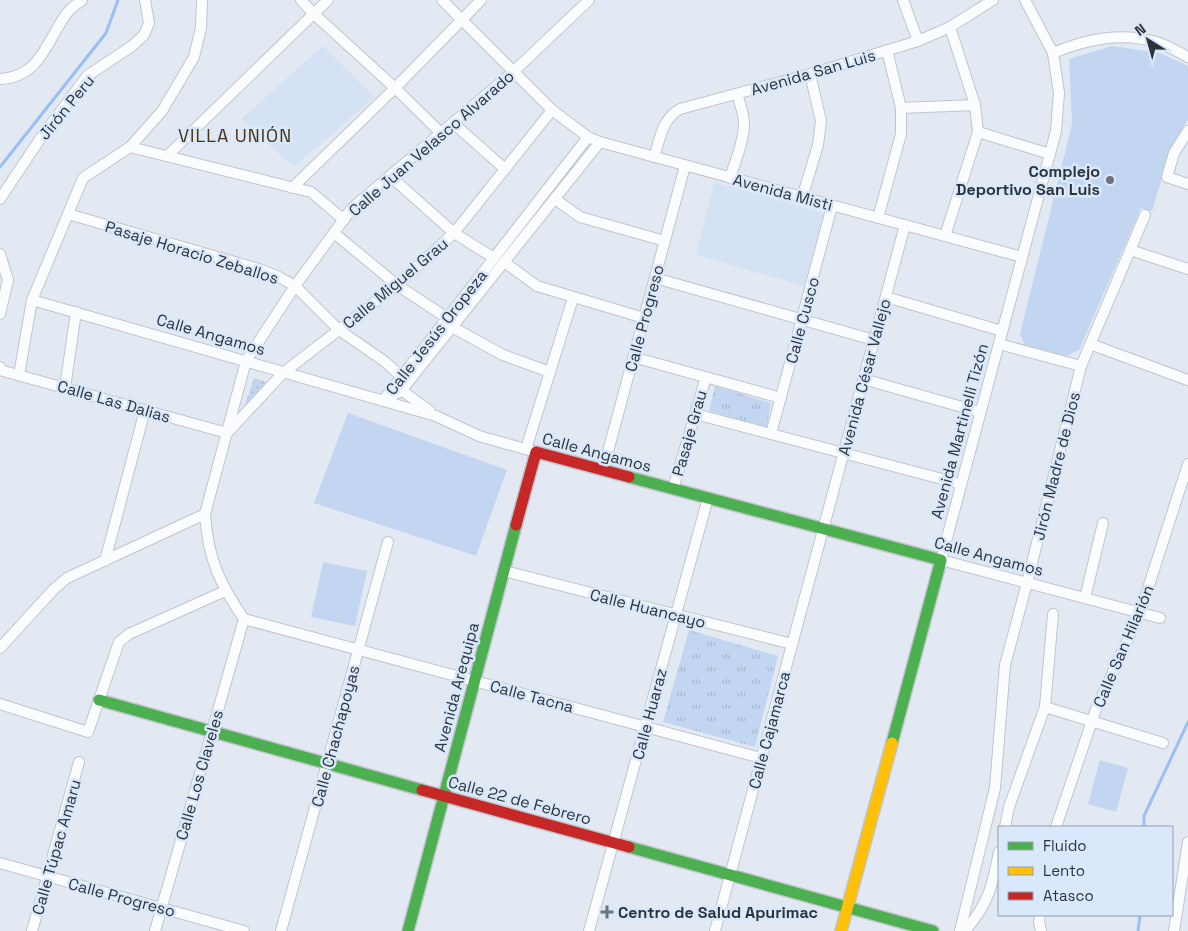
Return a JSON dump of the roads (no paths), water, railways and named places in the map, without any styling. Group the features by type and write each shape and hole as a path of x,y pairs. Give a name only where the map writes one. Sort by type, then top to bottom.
{"street":[{"path":"0,79 9,79 30,68 45,53 68,12 82,0"},
{"name":"Jirón Peru","path":"0,199 40,139 87,76 132,46 144,35 149,23 146,0"},
{"path":"19,375 32,300 83,178 130,147 162,110 194,57 201,28 202,0"},
{"path":"301,0 441,133"},
{"path":"167,156 328,0"},
{"name":"Avenida Misti","path":"442,0 552,110 588,137 685,166 1022,257"},
{"path":"292,188 395,88 481,0"},
{"name":"Calle Juan Velasco Alvarado","path":"227,433 246,361 295,286 352,208 513,72 589,0"},
{"path":"903,0 918,41"},
{"name":"Avenida San Luis","path":"654,157 664,125 680,109 810,74 918,41 950,28 993,0"},
{"name":"Avenida Martinelli Tizón","path":"841,931 1056,131 1059,93 1053,53 1025,0"},
{"path":"945,236 978,132 975,105 950,28"},
{"path":"1053,53 1078,43 1094,39 1113,38 1157,42 1188,57"},
{"path":"878,218 901,134 901,108 888,50"},
{"path":"802,198 818,145 821,121 810,74"},
{"path":"730,178 744,126 737,94"},
{"path":"901,108 975,105"},
{"name":"Calle Miguel Grau","path":"283,373 397,285 454,234 552,110"},
{"path":"453,123 505,169"},
{"path":"1188,131 1174,153 1167,177 1188,184"},
{"path":"978,132 1050,154"},
{"name":"Calle Jesús Oropeza","path":"383,401 398,388 450,322 494,258 588,137"},
{"name":"Calle Jesús Oropeza","path":"398,388 401,376 504,262 600,142"},
{"path":"130,147 311,192 344,220"},
{"name":"Calle Progreso","path":"603,470 685,166"},
{"path":"390,176 454,234 494,258"},
{"path":"555,199 580,217 665,241"},
{"name":"Calle Cusco","path":"771,434 832,206"},
{"name":"Pasaje Horacio Zeballos","path":"68,214 259,269 279,277 295,286 339,330 384,361 401,376"},
{"name":"Jirón Madre de Dios","path":"960,931 995,788 1005,665 1081,366 1145,216"},
{"name":"Avenida César Vallejo","path":"823,528 905,225"},
{"path":"334,233 397,285 450,322 503,355 550,372"},
{"path":"1130,250 1188,269"},
{"path":"0,254 8,280 0,314"},
{"path":"504,262 537,286 644,318"},
{"path":"655,278 874,340"},
{"path":"886,297 1002,331"},
{"path":"531,451 550,372 573,298"},
{"name":"Calle Angamos","path":"32,300 436,416 479,436 531,451 1160,618"},
{"path":"65,388 76,312"},
{"path":"999,344 1081,366"},
{"path":"1090,344 1188,380"},
{"path":"633,358 781,398"},
{"name":"Calle Las Dalias","path":"0,368 227,433"},
{"path":"244,619 225,591 211,557 206,536 205,514 227,433 283,373"},
{"name":"Pasaje Grau","path":"673,489 706,377"},
{"path":"863,380 980,412"},
{"path":"398,388 436,416"},
{"path":"105,561 145,410"},
{"path":"695,414 961,484"},
{"name":"Avenida Arequipa","path":"408,931 504,571 531,451"},
{"name":"Calle San Hilarión","path":"1056,826 1091,722 1140,613 1188,464"},
{"name":"Calle Huaraz","path":"589,931 708,498"},
{"path":"0,648 54,589 67,578 205,514"},
{"path":"1085,598 1103,523"},
{"name":"Calle Cajamarca","path":"714,931 823,528"},
{"name":"Calle Chachapoyas","path":"281,931 388,542"},
{"name":"Calle Huancayo","path":"504,571 792,644"},
{"path":"0,704 88,732 119,642 129,634 225,591"},
{"path":"1005,826 1009,807 1045,708 1053,614"},
{"name":"Calle Tacna","path":"244,619 761,758"},
{"name":"Calle Los Claveles","path":"155,931 244,619"},
{"name":"Calle 22 de Febrero","path":"99,700 933,931"},
{"path":"1045,708 1163,744"},
{"name":"Calle Túpac Amaru","path":"32,931 79,762"},
{"path":"1174,931 1188,842"},
{"path":"965,931 976,918 990,893 998,857"},
{"name":"Calle Progreso","path":"0,863 244,931"},
{"path":"1040,916 1039,922 1042,931"}],"waterway":[{"path":"0,167 106,33 118,0"},
{"path":"1144,826 1144,816 1188,722"},
{"path":"1138,931 1140,916"}],"place":[{"name":"Complejo Deportivo San Luis","path":"1110,180"},
{"name":"Centro de Salud Apurimac","path":"607,912"}],"district":[{"name":"VILLA UNIÓN","path":"235,136"}]}
